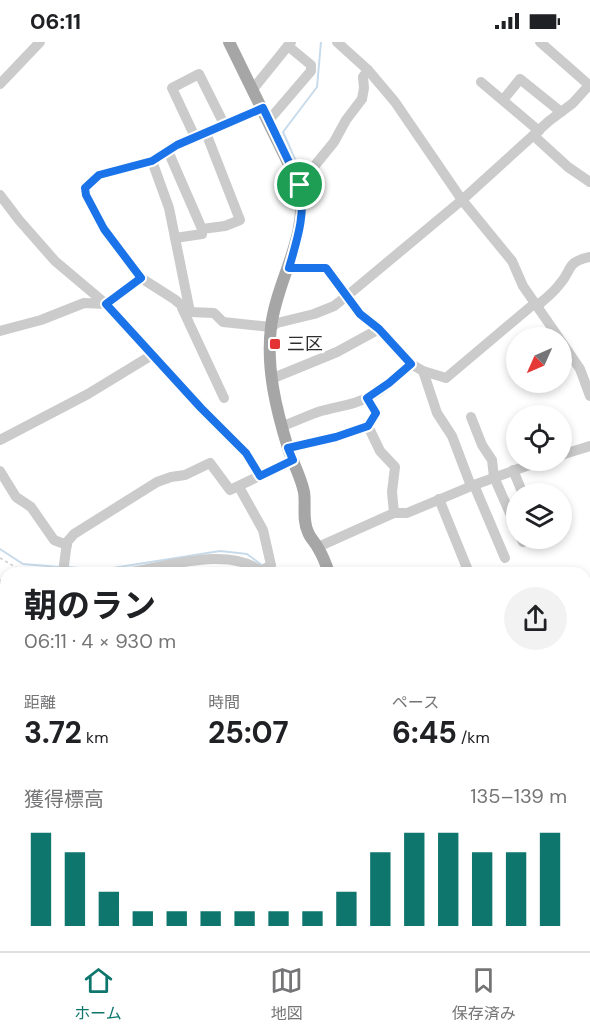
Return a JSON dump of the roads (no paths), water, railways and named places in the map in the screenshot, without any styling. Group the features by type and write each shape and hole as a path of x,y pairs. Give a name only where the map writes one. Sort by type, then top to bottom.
{"main road":[{"path":"229,42 300,185 303,208 289,268 275,307 269,353 271,379 282,426 304,491 308,533 318,547 326,567"}],"street":[{"path":"0,84 40,42"},
{"path":"337,42 368,70 395,102 462,200 512,261 523,286 552,327"},
{"path":"253,89 289,44 311,65 311,71 266,114 224,124 152,161 99,175 85,188 86,195 104,229 141,278 190,312 214,313 223,322 271,327 277,323 314,314 334,306 462,200 573,103 589,84 540,42"},
{"path":"300,185 334,142 346,120 362,99 363,77 368,70"},
{"path":"202,229 225,226 240,220 200,135 172,88 200,74 224,124"},
{"path":"502,100 520,79 561,112"},
{"path":"481,82 536,133 568,167 590,182"},
{"path":"168,151 202,229 202,234 175,238"},
{"path":"152,161 169,208 190,312"},
{"path":"0,195 55,261 106,304 246,453 260,476"},
{"path":"289,268 326,268 360,314 379,329 411,364 446,378 561,284 566,272 576,260 590,257"},
{"path":"0,331 41,320 84,303 106,304 141,278"},
{"path":"180,304 224,398"},
{"path":"271,379 337,352 379,329"},
{"path":"0,440 88,394 152,355"},
{"path":"572,357 580,369 590,396"},
{"path":"282,426 318,412 346,406 367,398 411,364"},
{"path":"423,370 437,413 452,436 506,558"},
{"path":"64,567 66,545 74,534 157,482 185,475 210,463 230,490 239,487 260,476 291,454 368,426 376,413 367,398"},
{"path":"471,417 482,445 492,460 494,477 506,504"},
{"path":"368,426 380,451 395,467 392,492 394,513"},
{"path":"572,452 590,446"},
{"path":"0,471 16,497 31,507 54,540 66,545"},
{"path":"318,547 394,513 406,513 510,471"},
{"path":"239,487 263,530 271,565 268,567"},
{"path":"439,499 467,567"},
{"path":"162,567 212,559 245,562 254,567"}],"waterway":[{"path":"302,175 283,132 317,87 321,42"},
{"path":"306,183 308,204"},
{"path":"0,549 23,564 59,567"},
{"path":"119,567 220,551 247,554 263,566"}],"place":[{"name":"三区","path":"275,344"}]}
